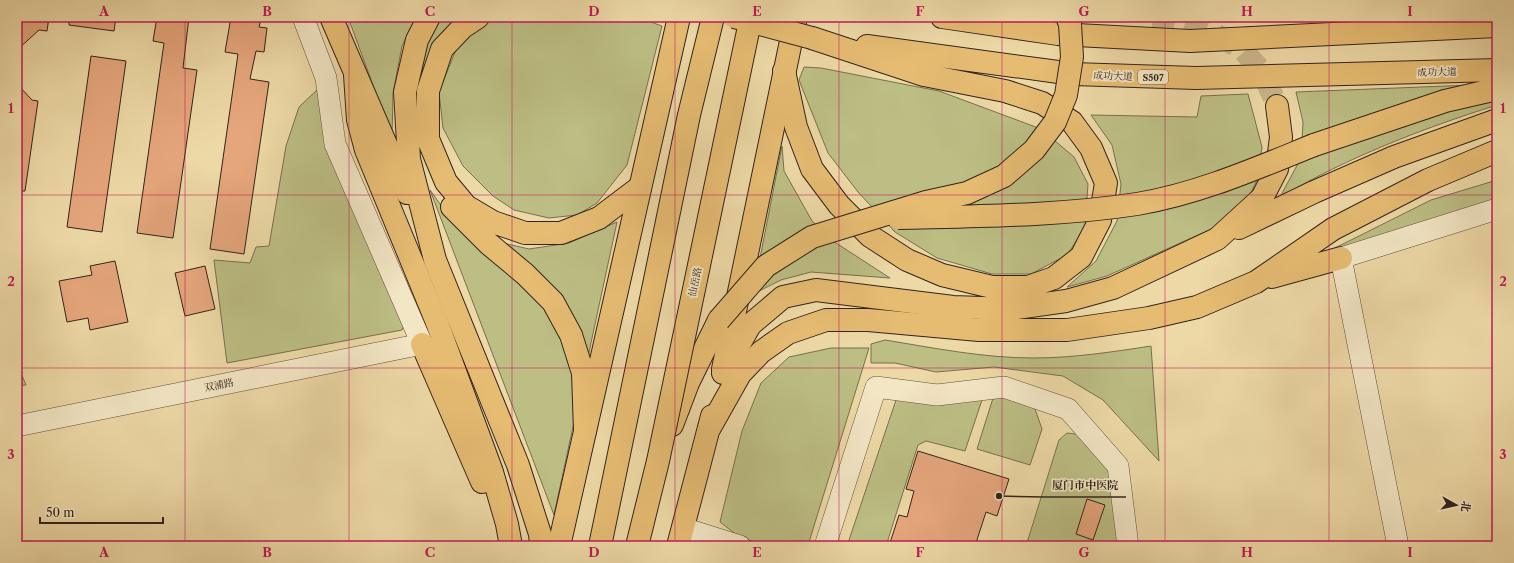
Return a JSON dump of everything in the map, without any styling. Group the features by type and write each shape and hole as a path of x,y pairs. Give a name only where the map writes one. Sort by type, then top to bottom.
{"main road":[{"path":"331,17 355,70 435,260 518,465 540,534 541,546"},
{"path":"429,17 417,40 404,92 409,159 435,260"},
{"path":"478,17 463,27 442,49 428,91 428,138 446,182 466,206 493,222 525,232 561,233 599,218 640,187"},
{"path":"558,546 679,17"},
{"path":"600,546 689,115 713,17"},
{"name":"成功大道","path":"734,17 812,38 1073,74 1196,78 1497,70"},
{"name":"仙岳路","path":"637,546 658,461 751,17"},
{"path":"680,537 709,429 722,373 796,17"},
{"path":"942,17 1058,34 1190,41 1497,26"},
{"path":"658,461 688,383 719,320 766,266 812,237 926,202 967,193 1004,176 1034,150 1055,122 1066,95 1072,57 1070,24 1067,17"},
{"path":"784,71 796,126 812,170 839,205 870,236 907,260 942,275 992,287 1028,287 1054,278 1081,257 1100,220 1106,183 1091,148 1072,122 1042,103 1005,91 924,75 812,38"},
{"path":"355,70 358,120 366,150 436,320 492,472 507,524 511,546"},
{"path":"867,219 1071,212 1138,204 1208,186 1245,173 1314,145 1445,101 1497,89"},
{"path":"404,92 415,144 427,173 451,206 489,244 525,274 553,302 571,336 582,374 585,431"},
{"path":"1217,239 1262,198 1277,169 1281,137 1277,106"},
{"path":"722,373 750,325 783,297 816,290 953,307 1017,308 1066,301 1113,288 1314,192 1394,157 1497,120"},
{"path":"1256,282 1333,229 1428,180 1497,151"},
{"path":"709,429 740,374 761,352 788,333 826,320 868,320 979,330 1067,330 1149,318 1197,307 1256,282 1341,258"},
{"path":"422,344 479,478 507,524"}],"street":[{"path":"303,17 326,78 335,144 422,344"},
{"path":"1398,546 1341,258 1497,209"},
{"name":"双浦路","path":"17,426 422,344"},
{"path":"825,546 876,386 937,395 1004,387 1068,409 1118,466 1128,546"},
{"path":"680,537 740,546"}],"green space":[{"path":"348,17 416,17 402,46 393,93 392,137"},
{"path":"439,17 462,17 418,89 428,41"},
{"path":"498,17 637,17 662,26 627,165 597,203 577,215 549,218 514,210 493,196 463,166 443,128 439,92 455,52 476,27"},
{"path":"804,67 821,68 939,91 1041,129 1074,157 1088,184 1085,228 1067,255 1031,274 992,274 937,258 895,232 858,192 828,153 799,80"},
{"path":"1497,84 1497,105 1386,145 1332,169 1280,197 1301,158 1303,122 1296,92"},
{"path":"318,89 415,301 402,330 227,363 214,260 250,263 256,247 269,246 286,146 299,107"},
{"path":"1248,94 1262,147 1257,180 1245,205 1220,225 1107,276 1067,287 1096,261 1117,221 1121,184 1112,145 1091,115 1197,117 1201,96"},
{"path":"782,146 784,171 812,221 836,243 890,278 811,272 781,280 753,294"},
{"path":"1497,180 1497,200 1317,257 1431,200"},
{"path":"430,190 453,222 486,239 529,249 569,243 617,222 554,515"},
{"path":"885,340 940,349 1015,358 1078,356 1151,346 1159,461 1103,400 1063,376 994,367 936,372 895,363 871,363 871,344"},
{"path":"831,348 869,348 809,542 776,546 741,537 720,522 742,431 761,383 789,357"},
{"path":"17,364 26,385 17,386"},
{"path":"994,395 1026,399 1035,409 1042,429 1030,465 977,449"},
{"path":"897,397 983,397 965,451 926,441 918,445 886,546 847,546"},
{"path":"1067,433 1083,435 1115,469 1122,546 1026,546 1059,440"}],"building":[{"path":"17,17 49,17 47,31 39,30 17,50"},
{"path":"69,17 116,17 114,31 69,25"},
{"path":"157,17 189,17 183,68 197,70 173,238 137,233 164,43 153,41"},
{"path":"231,17 261,19 259,27 267,28 264,52 256,51 250,79 269,82 244,254 210,249 238,54 225,52"},
{"path":"91,56 126,61 102,232 67,227"},
{"path":"17,84 32,100 38,101 25,191 17,191"},
{"path":"115,261 128,322 90,330 88,318 67,322 59,281 92,275 90,266"},
{"path":"205,266 215,309 185,316 175,273"},
{"path":"918,451 1009,479 997,516 986,512 975,546 889,546 899,515 907,517 914,491 906,489"},
{"path":"1087,499 1105,505 1093,540 1076,534"}],"tunnel":[{"path":"1153,17 1177,20 1211,32 1242,49 1263,73 1277,106"}],"place":[{"name":"厦门市中医院","path":"999,496"}]}
